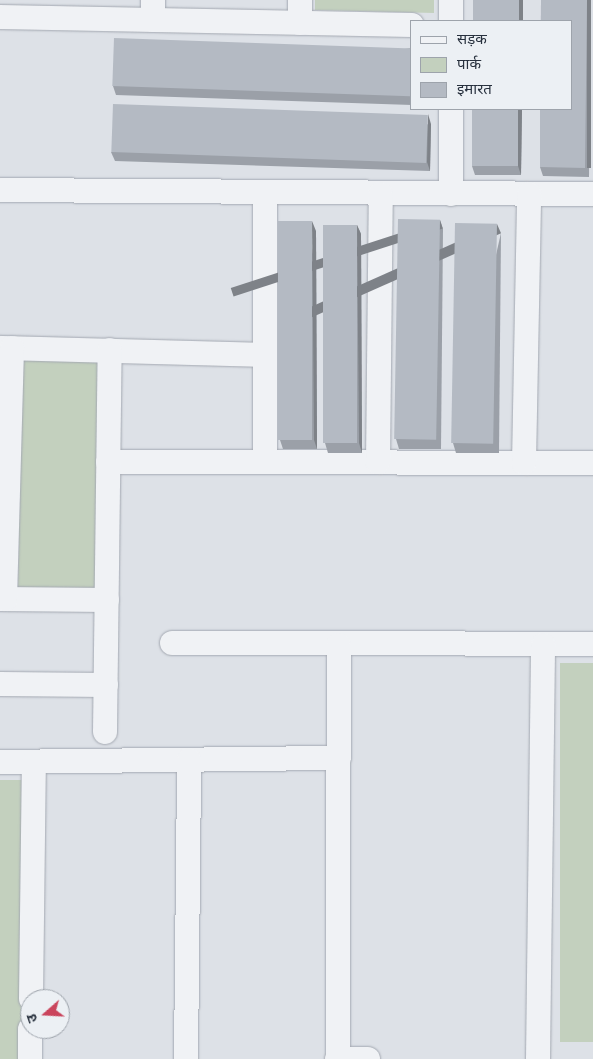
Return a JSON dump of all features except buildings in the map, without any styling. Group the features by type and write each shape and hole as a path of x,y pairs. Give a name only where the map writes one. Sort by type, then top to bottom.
{"street":[{"path":"451,0 451,20"},
{"path":"0,17 153,10 300,11 410,25"},
{"path":"451,110 451,194"},
{"path":"0,190 593,194"},
{"path":"264,462 265,193"},
{"path":"378,462 381,194"},
{"path":"524,463 529,194"},
{"path":"107,600 2,599 6,348 265,355"},
{"path":"105,732 110,350"},
{"path":"108,462 593,463"},
{"path":"172,644 593,644"},
{"path":"339,645 338,1059 368,1059"},
{"path":"538,1059 543,645"},
{"path":"0,684 106,685"},
{"path":"0,762 339,758"},
{"path":"186,1059 190,760"},
{"path":"30,989 34,762"},
{"path":"30,1039 30,1059"}],"green space":[{"path":"315,0 434,0 434,13 315,10"},
{"path":"22,360 101,361 97,590 18,589"},
{"path":"560,663 593,663 593,1042 560,1042"},
{"path":"0,780 22,780 22,989 20,989 20,1039 22,1039 22,1059 0,1059"}]}
